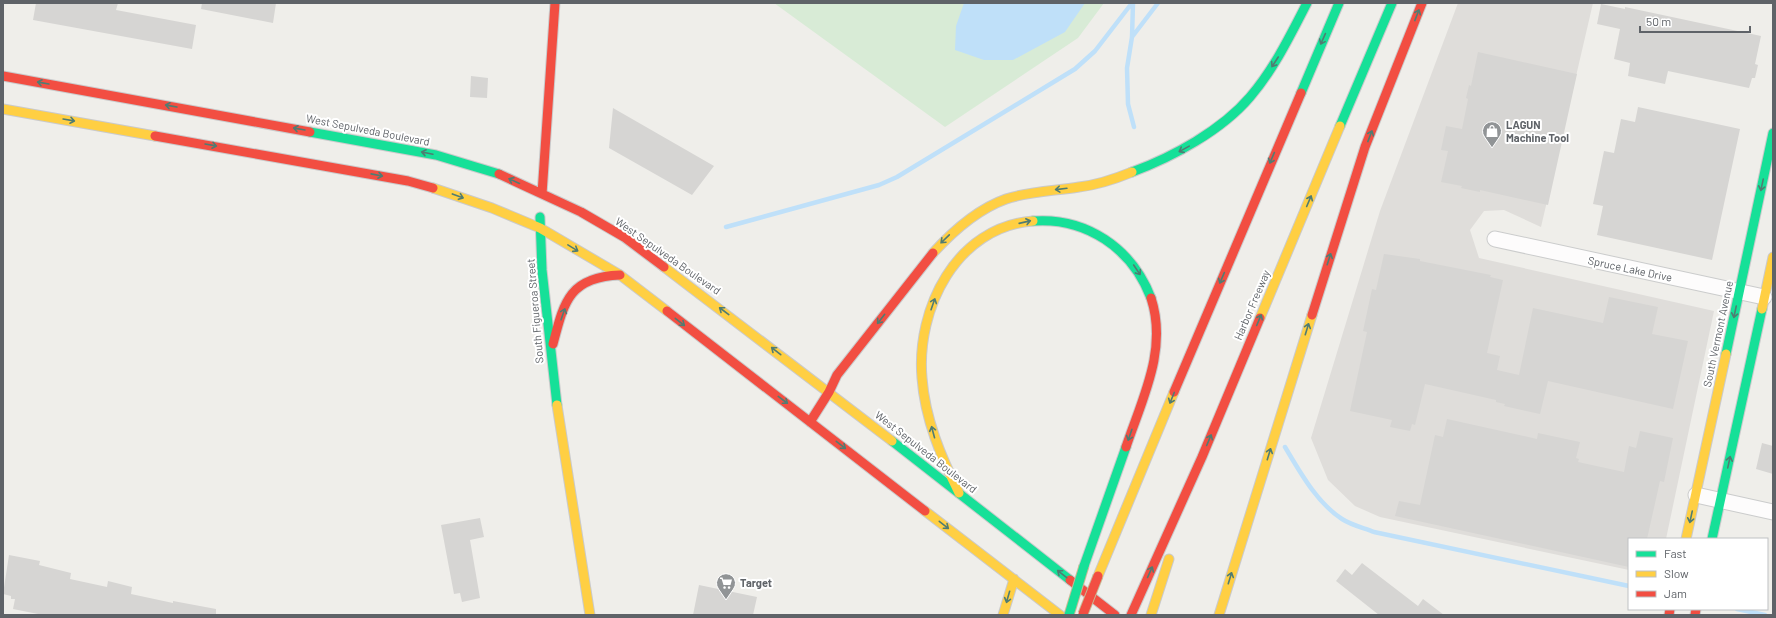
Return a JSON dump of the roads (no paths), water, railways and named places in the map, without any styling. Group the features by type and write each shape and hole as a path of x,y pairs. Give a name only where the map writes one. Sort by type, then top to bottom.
{"main road":[{"name":"South Figueroa Street","path":"555,3 540,228 550,351 572,507 590,615"},
{"path":"810,422 829,392 837,375 937,247 957,228 976,215 1002,201 1023,194 1090,185 1132,174 1189,146 1239,109 1264,78 1286,44 1307,3"},
{"path":"1083,615 1316,53 1339,3"},
{"name":"Harbor Freeway","path":"1133,611 1202,457 1392,3"},
{"path":"1218,615 1365,147 1422,3"},
{"name":"West Sepulveda Boulevard","path":"3,76 436,155 500,174 581,212 624,238 829,392 1115,615"},
{"path":"3,109 408,181 437,189 492,208 540,228 620,275 1060,615"},
{"name":"South Vermont Avenue","path":"1686,538 1773,133"},
{"path":"959,493 943,462 925,401 921,360 924,337 934,300 947,274 968,248 981,239 1006,226 1030,220 1057,220 1084,227 1117,247 1140,274 1153,304 1157,330 1152,371 1084,566 1069,615"},
{"path":"1712,538 1773,257"},
{"path":"550,351 569,297 584,284 604,275 620,275"},
{"path":"1151,615 1202,457"},
{"path":"1003,615 1014,579"}],"street":[{"name":"Spruce Lake Drive","path":"1495,239 1764,297"},
{"path":"1696,495 1773,512"}],"water":[{"path":"964,3 1085,3 1065,32 1013,60 984,60 955,50 956,26"}],"waterway":[{"path":"726,227 879,185 897,177 1075,69 1095,51 1132,3"},
{"path":"1133,3 1132,37 1127,68 1128,104 1134,127"},
{"path":"1132,37 1158,3"},
{"path":"1285,447 1303,477 1317,496 1333,512 1353,525 1374,532 1628,586"},
{"path":"1742,610 1765,615"}],"place":[{"name":"LAGUN Machine Tool","path":"1492,148"},
{"name":"Target","path":"726,600"}]}
